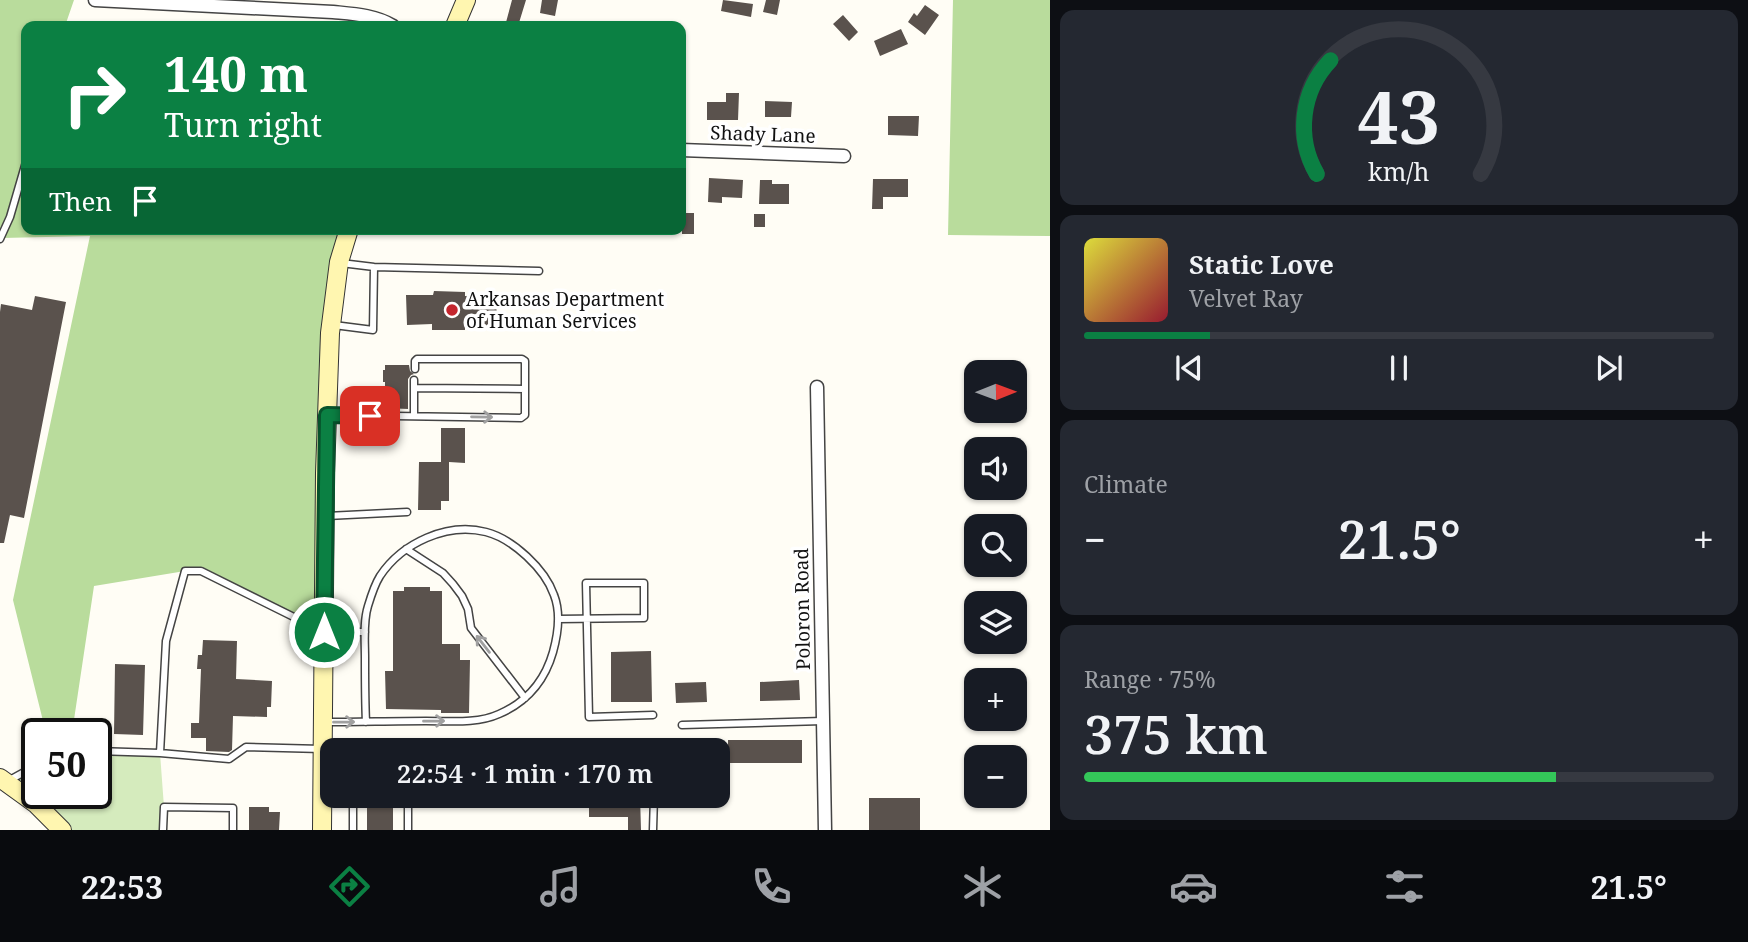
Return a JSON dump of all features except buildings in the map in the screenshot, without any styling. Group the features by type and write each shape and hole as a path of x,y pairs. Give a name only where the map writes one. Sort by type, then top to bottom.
{"main road":[{"path":"457,21 466,0"},
{"path":"323,738 325,516 331,324 339,262 347,235"},
{"path":"4,780 36,804 62,830"},
{"path":"323,830 325,808"}],"street":[{"path":"95,0 297,5 382,21"},
{"name":"Shady Lane","path":"686,150 845,156"},
{"name":"Poloron Road","path":"817,387 825,830"}],"lane":[{"path":"0,239 10,217 21,179"},
{"path":"339,262 374,267 539,271"},
{"path":"331,324 373,330 374,267"},
{"path":"327,415 521,418 525,415 525,361 522,359 417,359 415,369"},
{"path":"414,416 414,384 525,389"},
{"path":"325,516 407,512"},
{"path":"323,722 366,722 473,720 498,715 525,698 536,687 549,666 557,639 558,619 555,595 545,577 529,558 510,543 487,532 461,529 434,535 411,545 396,558 379,577 368,607 365,632 366,722"},
{"path":"406,549 443,573 453,584 468,608 471,628 525,698"},
{"path":"160,752 166,641 185,571 201,571 324,632 365,632"},
{"path":"558,619 587,619 644,618 644,583 586,583 587,619 589,717 653,715"},
{"path":"682,725 823,721"},
{"path":"112,751 160,752 229,759 246,747 320,749"},
{"path":"4,780 21,772"},
{"path":"163,830 164,807 233,808 233,830"},
{"path":"353,808 353,830"},
{"path":"408,808 408,830"},
{"path":"653,830 654,808"}],"green space":[{"path":"0,0 74,0 67,21 21,21 21,235 347,235 339,262 324,632 201,571 185,571 94,586 74,718 42,718 13,600 90,236 2,238"},
{"path":"953,0 1050,0 1050,236 948,235"},
{"path":"112,752 160,753 163,830 62,830 38,809 112,809"},
{"path":"21,775 21,794 7,782"}],"place":[{"name":"Arkansas Department of Human Services","path":"452,310"}],"route":[{"path":"324,632 327,415 370,416"}]}
